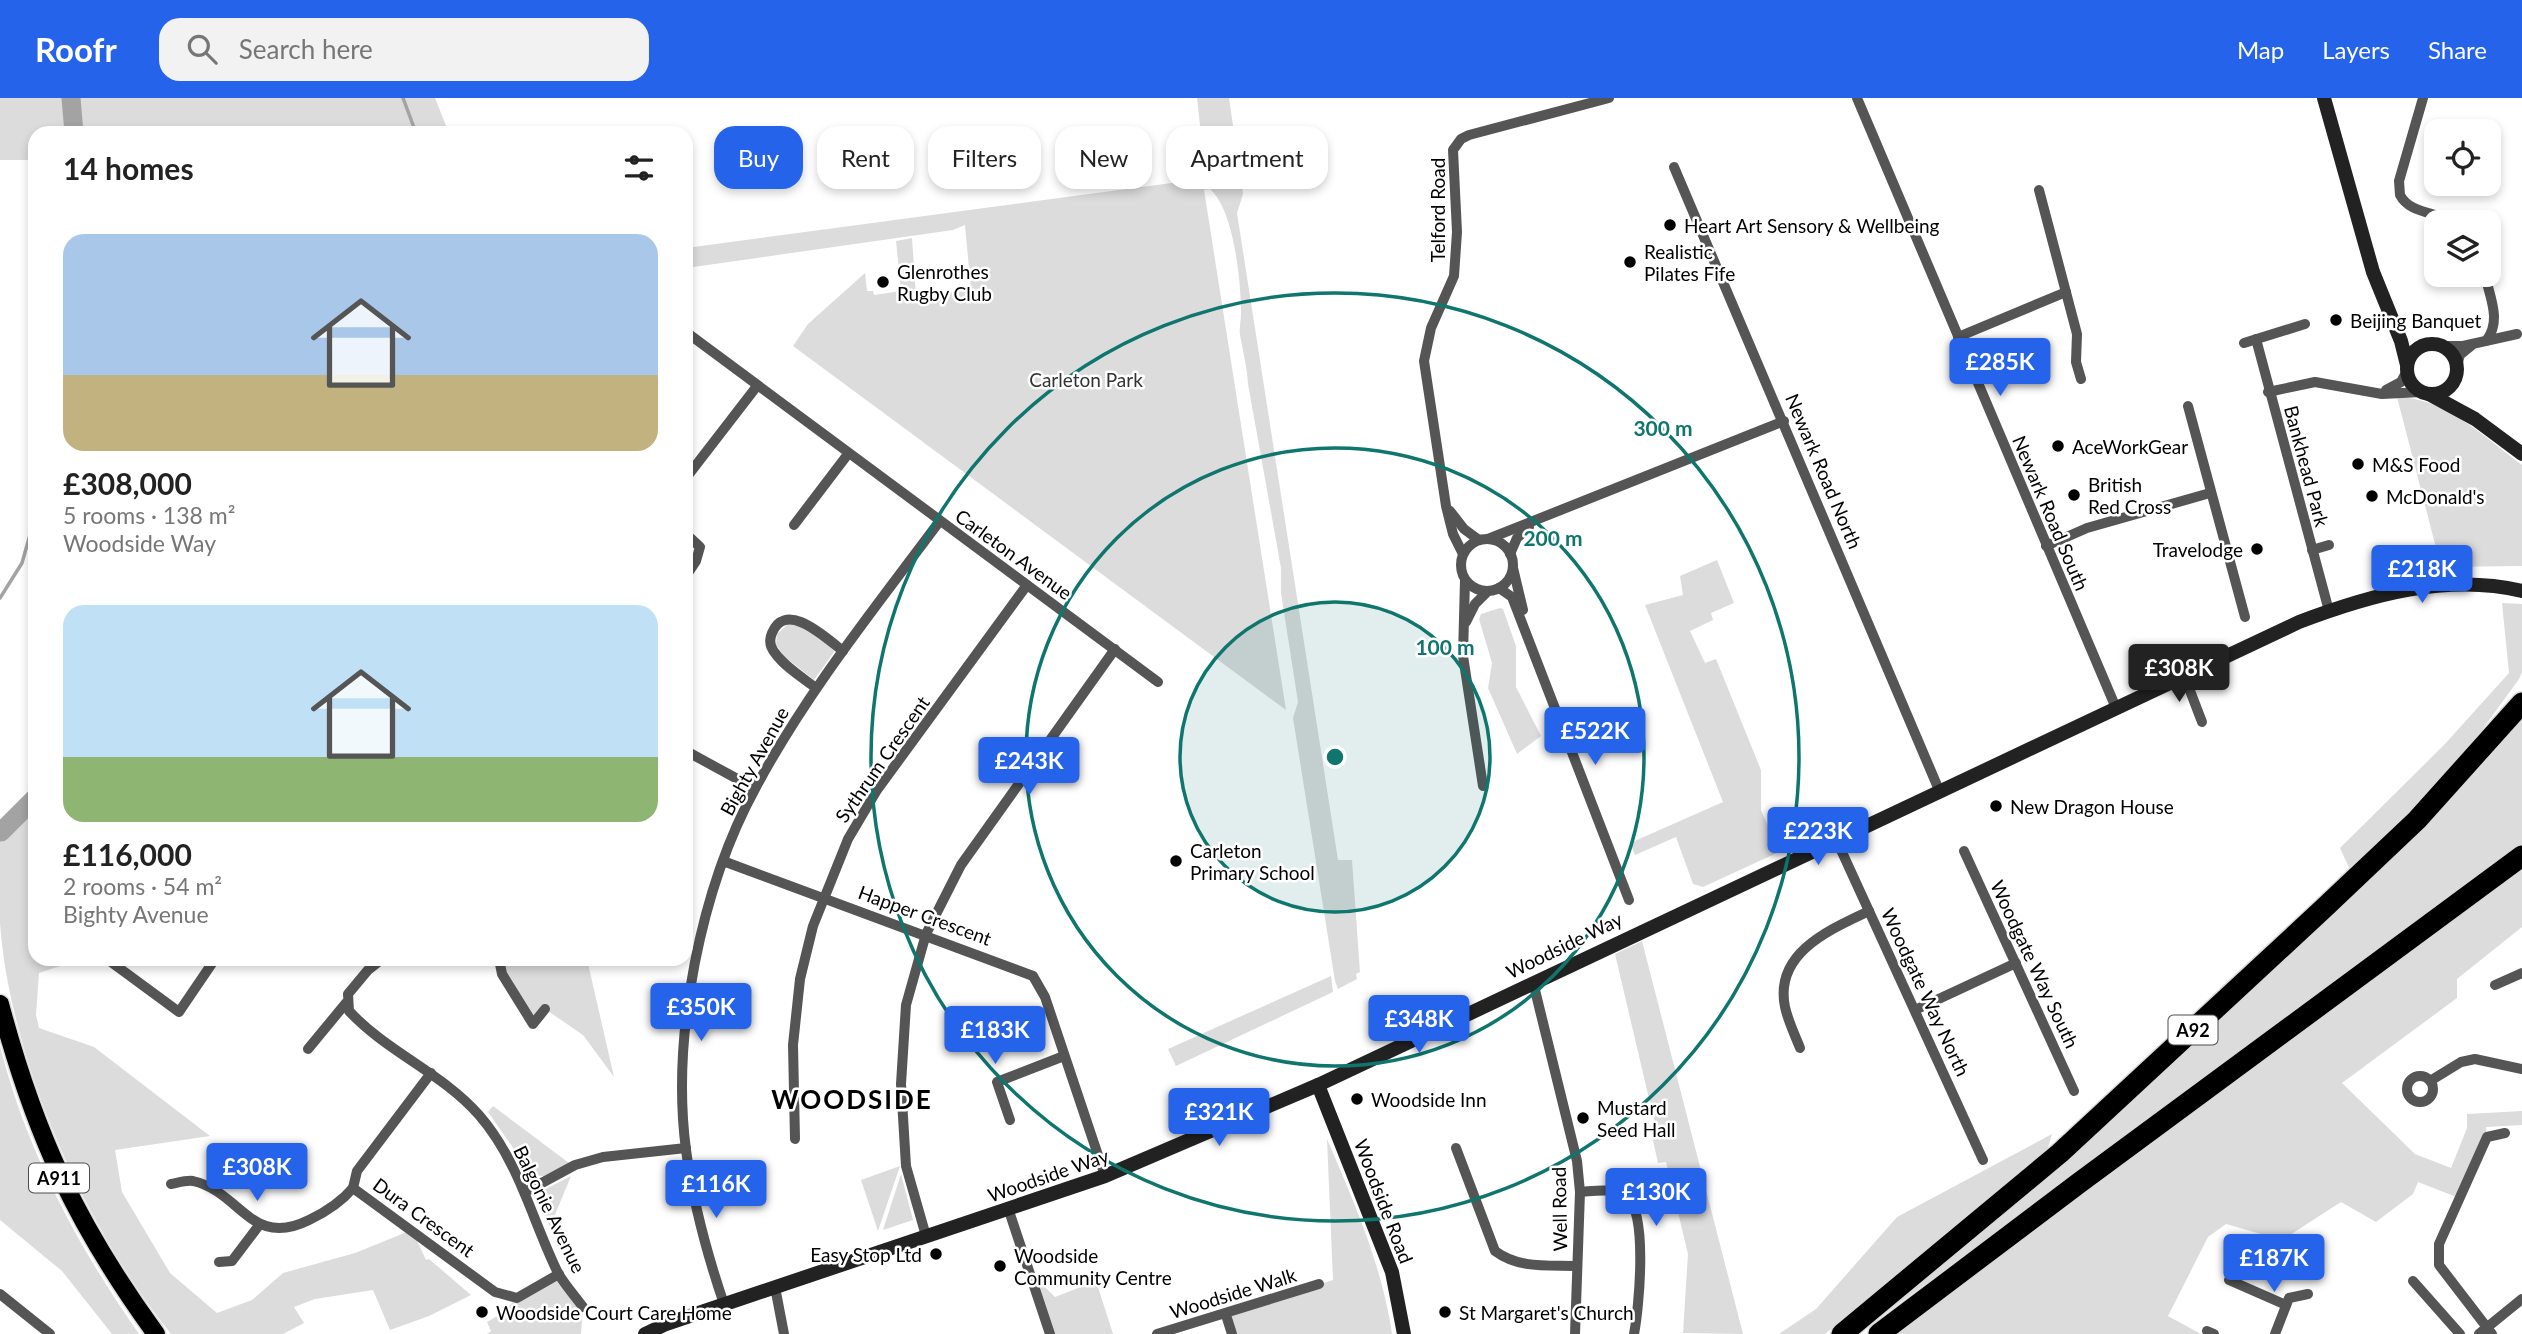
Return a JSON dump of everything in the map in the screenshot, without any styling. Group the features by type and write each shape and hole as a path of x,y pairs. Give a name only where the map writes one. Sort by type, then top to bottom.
{"highway":[{"name":"A92","path":"1842,1334 2060,1153 2303,928 2417,820 2522,703"},
{"name":"A92","path":"1879,1334 2522,856"}],"main road":[{"name":"A911","path":"0,1004 19,1075 53,1165 105,1261 156,1334"}],"street":[{"name":"Telford Road","path":"1463,554 1446,506 1424,361 1432,328 1454,276 1457,232 1452,155 1461,139 1609,98"},
{"name":"Newark Road South","path":"1857,98 2116,708"},
{"path":"2324,98 2372,272 2394,322 2410,381 2426,393 2474,419 2522,454"},
{"path":"2423,98 2399,181 2400,195 2411,208 2424,211"},
{"name":"Newark Road North","path":"1674,167 1939,790"},
{"path":"2039,190 2077,334 2076,362 2081,379"},
{"path":"2426,393 2445,390 2456,374 2460,355 2480,343 2495,327 2488,287"},
{"path":"1958,337 2066,292"},
{"path":"2394,322 2407,338 2423,346 2480,343 2520,334"},
{"path":"2244,343 2305,324"},
{"name":"Carleton Avenue","path":"693,337 1158,682"},
{"name":"Bankhead Park","path":"2256,339 2268,392 2329,611"},
{"path":"2373,393 2394,387 2415,351 2423,346"},
{"path":"2440,346 2452,355 2460,399 2474,419"},
{"name":"Bankhead Park","path":"2268,392 2315,382 2373,393 2426,393"},
{"path":"693,467 757,386"},
{"path":"2188,406 2245,617"},
{"path":"1483,786 1462,631 1465,580 1461,569 1463,554 1484,540 1533,523 1784,421"},
{"path":"794,525 848,454"},
{"path":"2046,546 2087,528 2210,493"},
{"path":"1446,506 1464,529 1484,540 1501,544 1511,559 1531,646"},
{"name":"Bighty Avenue","path":"724,1304 700,1223 686,1148 685,1052 699,938 723,861 754,789 816,688 939,522"},
{"path":"1462,631 1475,604 1509,579 1517,538 1533,523"},
{"path":"693,540 700,547 693,566"},
{"name":"Bankhead Park","path":"2312,550 2329,545"},
{"path":"1465,580 1479,590 1494,590 1512,597 1629,900"},
{"name":"Woodside Way","path":"2491,586 2522,582"},
{"name":"Sythrum Crescent","path":"795,1139 792,1072 796,1011 806,951 848,839 877,790 1027,585"},
{"name":"Woodside Way","path":"645,1334 724,1304 1105,1176 1318,1085 2184,675 2329,611 2412,589 2440,585 2491,586 2522,591"},
{"path":"816,688 774,652 770,639 775,628 785,621 798,620 843,651"},
{"path":"926,1236 906,1166 901,1084 906,1005 926,934 940,900 961,865 1115,649"},
{"path":"2184,675 2202,722"},
{"path":"693,755 754,789"},
{"name":"Woodgate Way North","path":"1836,839 1983,1160"},
{"name":"Woodgate Way South","path":"1964,851 2074,1091"},
{"name":"Happer Crescent","path":"723,861 926,934 1033,976 1041,987 1105,1176"},
{"path":"1800,1048 1785,1007 1783,983 1793,958 1828,931 1869,911"},
{"path":"693,936 699,938"},
{"path":"1915,1010 2016,963"},
{"path":"117,966 179,1012 210,966"},
{"path":"308,1049 346,1003 353,987 375,966"},
{"path":"500,966 502,975 533,1024 545,1009"},
{"path":"2495,985 2522,973"},
{"name":"Well Road","path":"1533,982 1577,1160 1580,1192 1575,1334"},
{"name":"Balgonie Avenue","path":"346,1003 356,1019 431,1073 479,1115 510,1162 559,1274 583,1307"},
{"path":"1010,1120 996,1082 1064,1056"},
{"path":"2430,1081 2461,1062 2475,1059 2522,1069"},
{"name":"Dura Crescent","path":"431,1073 357,1171 354,1188 495,1292 517,1298 559,1274"},
{"name":"Woodside Road","path":"1318,1085 1392,1272 1404,1334"},
{"path":"2505,1133 2487,1138 2438,1244 2440,1265 2486,1332 2522,1299"},
{"path":"525,1192 575,1164 629,1153 686,1148"},
{"path":"1456,1148 1495,1251 1524,1265 1577,1266"},
{"path":"171,1184 192,1181 272,1229 294,1227 324,1213 354,1188"},
{"path":"1580,1192 1618,1192 1630,1199 1636,1208 1640,1230 1634,1334"},
{"path":"1008,1208 1050,1334"},
{"path":"219,1262 232,1261 260,1224"},
{"path":"2229,1280 2287,1305"},
{"path":"2413,1280 2460,1334"},
{"name":"Woodside Walk","path":"1157,1334 1226,1315 1319,1284"},
{"path":"775,1287 784,1334"},
{"path":"0,1294 50,1334"},
{"path":"2275,1334 2289,1298 2308,1294"},
{"path":"1226,1315 1232,1334"}],"green space":[{"path":"0,98 435,98 446,126 28,126 28,160 0,160"},
{"name":"Carleton Park","path":"1197,98 1229,98 1233,126 1200,126"},
{"name":"Carleton Park","path":"1166,184 1166,189 1210,189 1204,190 1286,710 793,346 808,324 865,273 867,291 873,291 874,295 901,291 896,241 912,238 916,296 971,290 965,225 953,230 693,267 693,247 1127,189 1152,189 1152,186"},
{"name":"Carleton Park","path":"1210,189 1242,189 1237,213 1338,860 1352,860 1360,972 1356,974 1357,979 1338,989 1293,718 1298,702 1281,593 1281,568 1240,335 1238,265 1230,229 1218,199"},
{"path":"2397,397 2432,404 2448,412 2479,431 2522,465 2522,566 2441,567"},
{"path":"1717,560 1734,603 1711,613 1713,620 1690,631 1705,663 1716,659 1761,770 1761,810 1779,852 1703,887 1693,884 1676,837 1635,855 1630,843 1723,802 1645,605 1683,595 1680,576"},
{"path":"2502,603 2522,604 2522,672 2519,679 2460,760 2410,816 2350,870 2340,848 2444,745 2509,673"},
{"path":"1503,609 1516,646 1516,687 1541,736 1517,754 1488,688 1492,663 1479,619 1481,614"},
{"path":"788,624 799,624 836,649 814,680 784,656 776,645 777,634"},
{"path":"2522,711 2522,844 1882,1316 2324,920 2490,755"},
{"path":"28,805 28,966 60,966 39,973 36,1015 39,1028 94,1047 210,1136 115,1150 122,1192 170,1273 217,1313 252,1300 283,1273 355,1253 412,1230 426,1260 429,1259 471,1295 429,1316 390,1330 373,1290 315,1299 294,1307 304,1323 283,1334 171,1334 139,1292 109,1244 57,1140 36,1085 19,1030 7,976 0,923 0,833"},
{"path":"2522,865 2522,927 2457,979 2457,998 2342,1083 2415,1154 2451,1168 2467,1128 2467,1114 2522,1111 2522,1125 2486,1127 2487,1137 2459,1198 2418,1182 2413,1194 2376,1222 2341,1202 2282,1240 2226,1224 2208,1237 2168,1316 2201,1334 1889,1334"},
{"path":"1642,941 1743,1334 1683,1333 1688,1254 1666,1162 1658,1163 1651,1131 1644,1132 1643,1128 1655,1124 1615,954"},
{"path":"503,966 589,966 614,1077 583,1035 545,1009 533,1024"},
{"path":"1331,976 1333,992 1176,1066 1168,1049"},
{"path":"0,1046 24,1123 56,1196 95,1267 139,1334 112,1334 62,1271 0,1220"},
{"path":"493,1106 569,1163 543,1176 532,1175 488,1112"},
{"path":"2052,1134 2048,1148 1825,1334 1779,1334 1816,1309 1897,1217"},
{"path":"1327,1139 1374,1259 1392,1334 1232,1334 1226,1315 1333,1280"},
{"path":"900,1166 878,1231 861,1180"},
{"path":"901,1174 913,1220 883,1230"},
{"path":"571,1176 550,1227 539,1202 540,1192"},
{"path":"1029,1271 1055,1297 1096,1281 1113,1334 1050,1334"},
{"path":"559,1274 583,1307 581,1334 487,1334 491,1331 487,1322 501,1314 517,1298"}],"waterway":[{"path":"71,98 73,126"},
{"path":"403,98 413,126"},
{"path":"0,598 22,563 28,542"},
{"path":"1,832 28,805"}],"place":[{"name":"Heart Art Sensory & Wellbeing","path":"1670,225"},
{"name":"Realistic Pilates Fife","path":"1630,262"},
{"name":"Glenrothes Rugby Club","path":"883,282"},
{"name":"Beijing Banquet","path":"2336,320"},
{"name":"AceWorkGear","path":"2058,446"},
{"name":"M&S Food","path":"2358,464"},
{"name":"British Red Cross","path":"2074,495"},
{"name":"McDonald's","path":"2372,496"},
{"name":"Travelodge","path":"2257,549"},
{"name":"New Dragon House","path":"1996,806"},
{"name":"Carleton Primary School","path":"1176,861"},
{"name":"Woodside Inn","path":"1357,1099"},
{"name":"Mustard Seed Hall","path":"1583,1118"},
{"name":"Easy Stop Ltd","path":"936,1254"},
{"name":"Woodside Community Centre","path":"1000,1266"},
{"name":"Woodside Court Care Home","path":"482,1312"},
{"name":"St Margaret's Church","path":"1445,1312"}],"district":[{"name":"WOODSIDE","path":"852,1099"}]}
